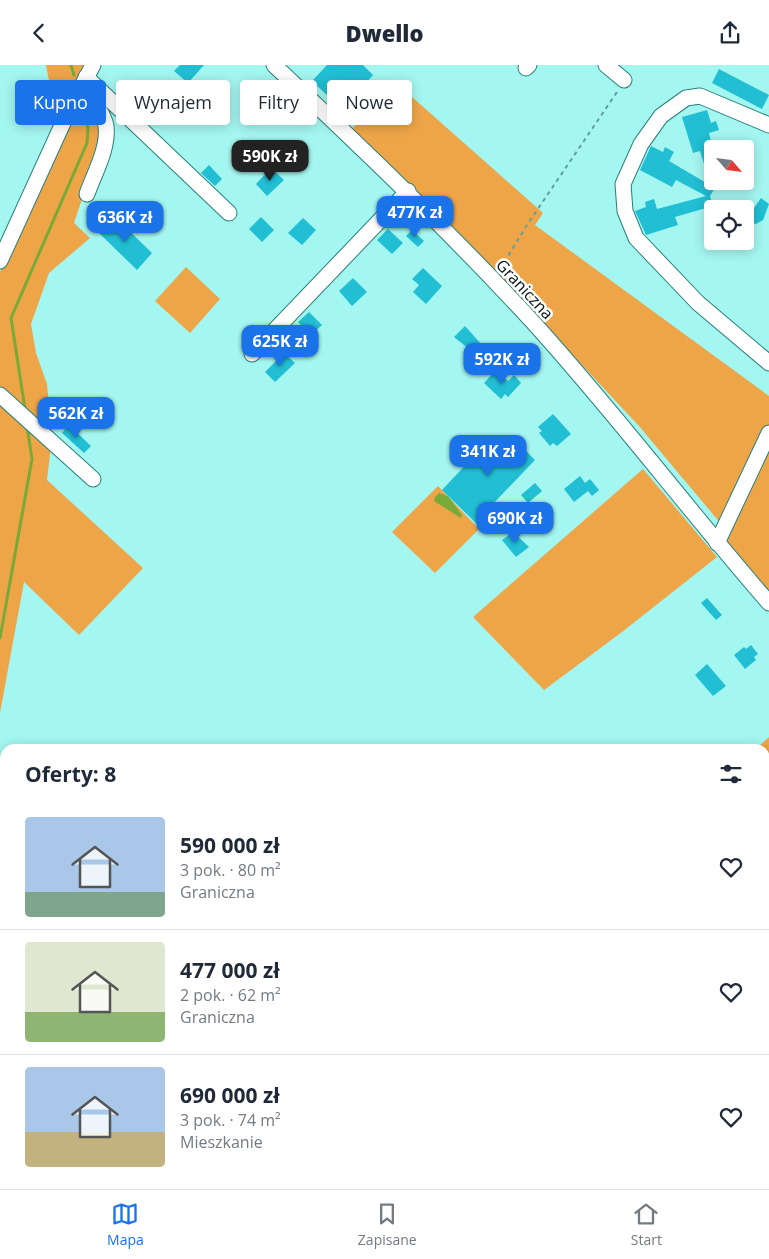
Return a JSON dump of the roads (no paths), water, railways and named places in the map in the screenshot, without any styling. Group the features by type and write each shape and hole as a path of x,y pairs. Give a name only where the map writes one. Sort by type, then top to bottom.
{"street":[{"name":"Graniczna","path":"274,65 408,191 491,279 608,408 717,543 769,603"},
{"path":"606,65 624,80"},
{"path":"87,76 94,103 106,126 103,150 87,194"},
{"path":"87,76 229,213"},
{"path":"0,261 87,76"},
{"path":"769,125 700,97 686,98 661,116 641,144 623,184 625,211 636,237 698,303 769,363"},
{"path":"252,354 408,191"},
{"path":"0,395 93,479"},
{"path":"717,543 769,433"}],"waterway":[{"path":"71,65 74,75"},
{"path":"25,409 11,318 87,143 87,125"},
{"path":"0,638 32,459 27,426"}]}
